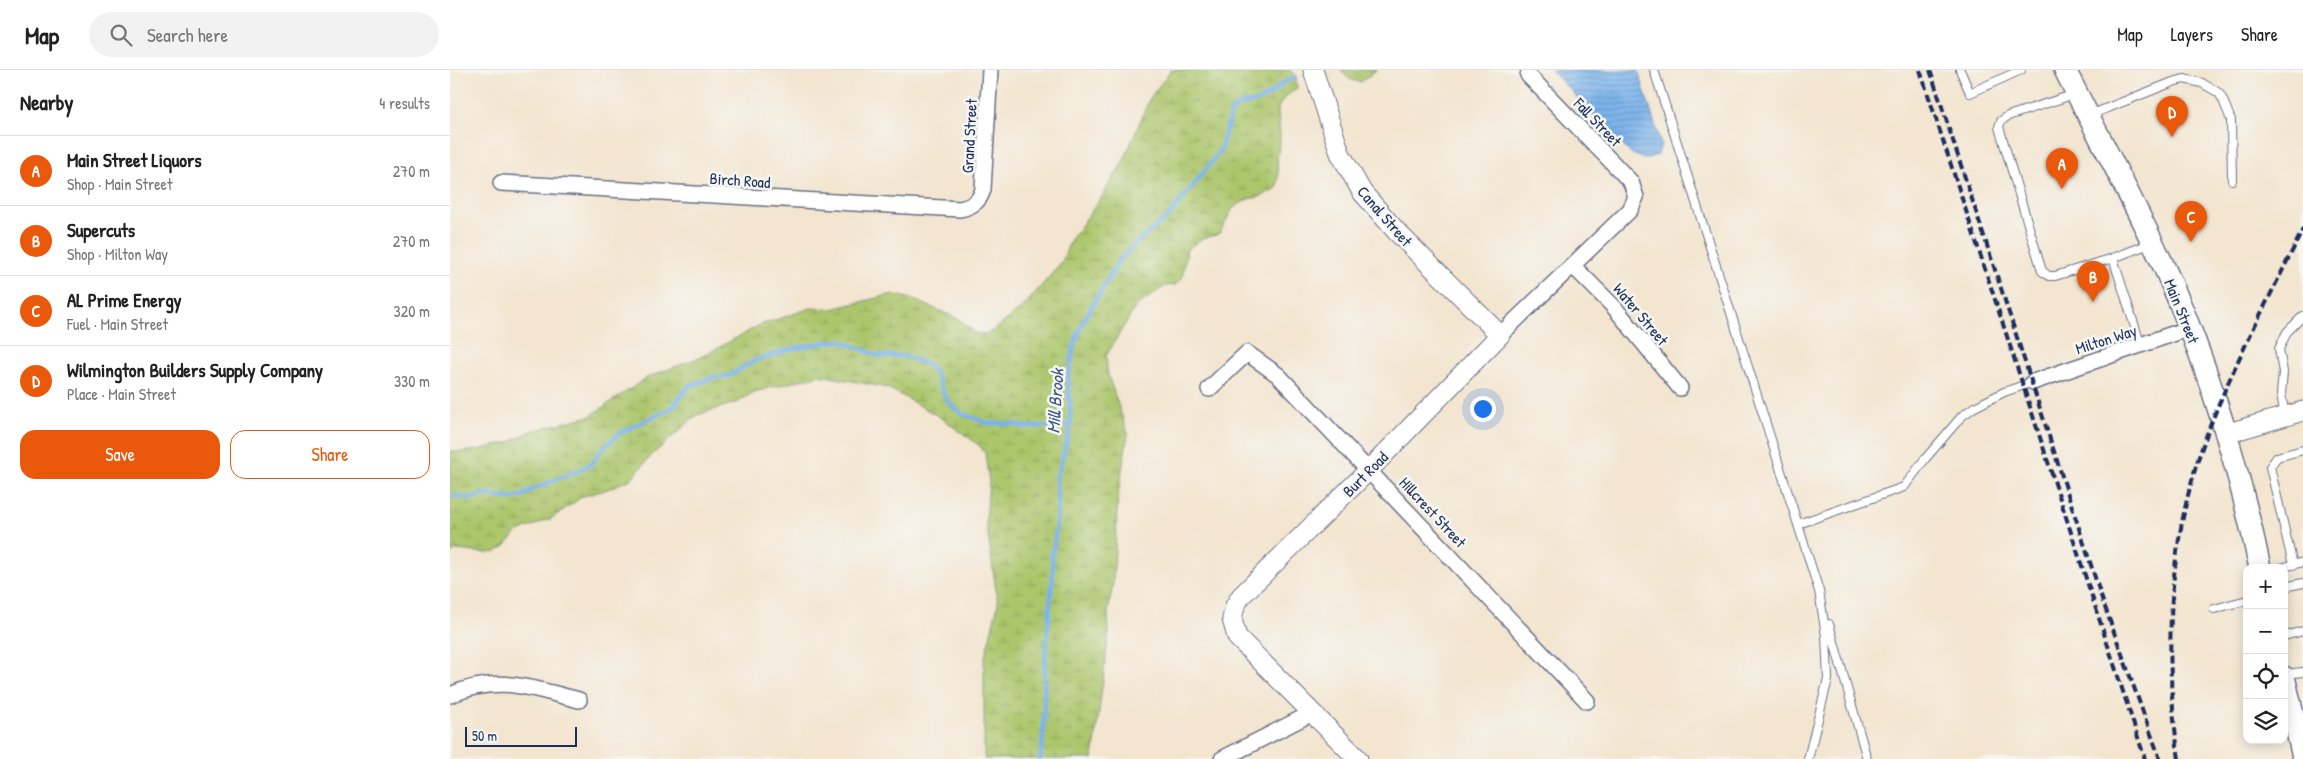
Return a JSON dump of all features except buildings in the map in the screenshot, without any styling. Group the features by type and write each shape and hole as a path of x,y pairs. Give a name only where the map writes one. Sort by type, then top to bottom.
{"main road":[{"name":"Main Street","path":"2065,70 2152,243 2190,328 2235,466 2259,564"},
{"path":"2288,688 2294,706 2303,757"}],"street":[{"name":"Grand Street","path":"976,203 981,197 983,189 990,70"},
{"name":"Canal Street","path":"1313,70 1340,154 1362,192 1397,232 1500,335"},
{"name":"Fall Street","path":"1528,74 1631,182 1636,197"},
{"name":"Birch Road","path":"500,183 951,208 969,207 976,203"},
{"name":"Burt Road","path":"1358,759 1237,637 1233,624 1234,611 1241,596 1369,470 1500,335 1630,210 1636,197"},
{"name":"Water Street","path":"1572,265 1614,307 1680,388"},
{"name":"Milton Way","path":"2033,382 2190,328"},
{"name":"Hillcrest Street","path":"1209,389 1248,353 1278,375 1587,701"},
{"path":"2225,434 2303,411"},
{"path":"450,695 473,685 494,683 519,685 579,700"},
{"path":"1222,759 1312,712"}],"lane":[{"path":"1654,70 1819,591 1867,759"},
{"path":"1960,70 1970,93 2021,70"},
{"path":"2088,116 2172,82 2184,80 2202,83 2219,93 2229,113 2232,180"},
{"path":"2077,93 2005,117 2000,124 2000,132 2044,274 2055,276 2113,258 2152,243"},
{"path":"2113,258 2141,346"},
{"path":"2285,416 2280,394 2283,372 2279,349 2287,332 2303,316"},
{"path":"1798,524 1904,487 1962,416 2004,392 2033,382"},
{"path":"2293,565 2270,470 2272,463 2277,457 2303,450"},
{"path":"2288,566 2303,562"},
{"path":"2288,587 2303,583"},
{"path":"1808,759 1828,679 1826,636 1819,591"},
{"path":"2214,609 2243,601"},
{"path":"2288,635 2303,631"},
{"path":"2288,675 2303,672"}],"green space":[{"path":"1171,70 1290,70 1296,77 1297,88 1283,100 1278,108 1280,144 1277,158 1278,177 1276,189 1259,197 1248,199 1233,208 1219,234 1202,239 1187,249 1182,279 1175,285 1165,286 1136,306 1106,356 1108,375 1128,434 1118,495 1113,584 1108,612 1109,632 1093,759 984,759 984,661 998,604 986,521 989,482 985,453 979,445 940,417 888,388 820,375 754,392 738,402 697,415 652,455 631,479 605,490 583,496 552,518 518,532 505,546 495,552 457,550 450,554 450,451 462,452 482,449 510,442 531,431 590,416 648,377 703,356 760,325 811,308 832,309 893,294 912,299 959,319 975,333 984,334 993,331 1023,307 1062,262 1070,241 1099,201 1124,160 1150,98"},
{"path":"1341,70 1376,70 1361,82 1350,79"}],"water":[{"path":"1551,70 1638,70 1661,144 1658,155 1644,159 1630,153"}],"waterway":[{"name":"Mill Brook","path":"1040,759 1043,739 1045,661 1053,573 1052,555 1058,518 1057,478 1071,425 1068,377 1075,342 1085,318 1118,262 1136,243 1169,216 1220,151 1232,110 1239,105 1256,102 1271,94 1283,83 1296,77"},
{"path":"450,496 473,498 485,494 509,498 522,496 533,489 582,469 593,462 600,451 620,433 672,408 689,386 715,377 729,376 754,361 791,349 828,342 842,341 878,356 904,356 927,364 935,372 945,397 953,407 963,414 987,423 1013,424 1025,427 1071,425"}],"railway":[{"path":"1920,70 2145,759"},
{"path":"1930,70 2102,599 2160,759"},
{"path":"2179,759 2174,719 2170,639 2176,559 2192,480 2204,442 2226,387 2303,229"}],"place":[{"name":"Wilmington Builders Supply Company","path":"2172,137"},
{"name":"Main Street Liquors","path":"2062,189"},
{"name":"AL Prime Energy","path":"2191,242"},
{"name":"Supercuts","path":"2093,302"}]}
